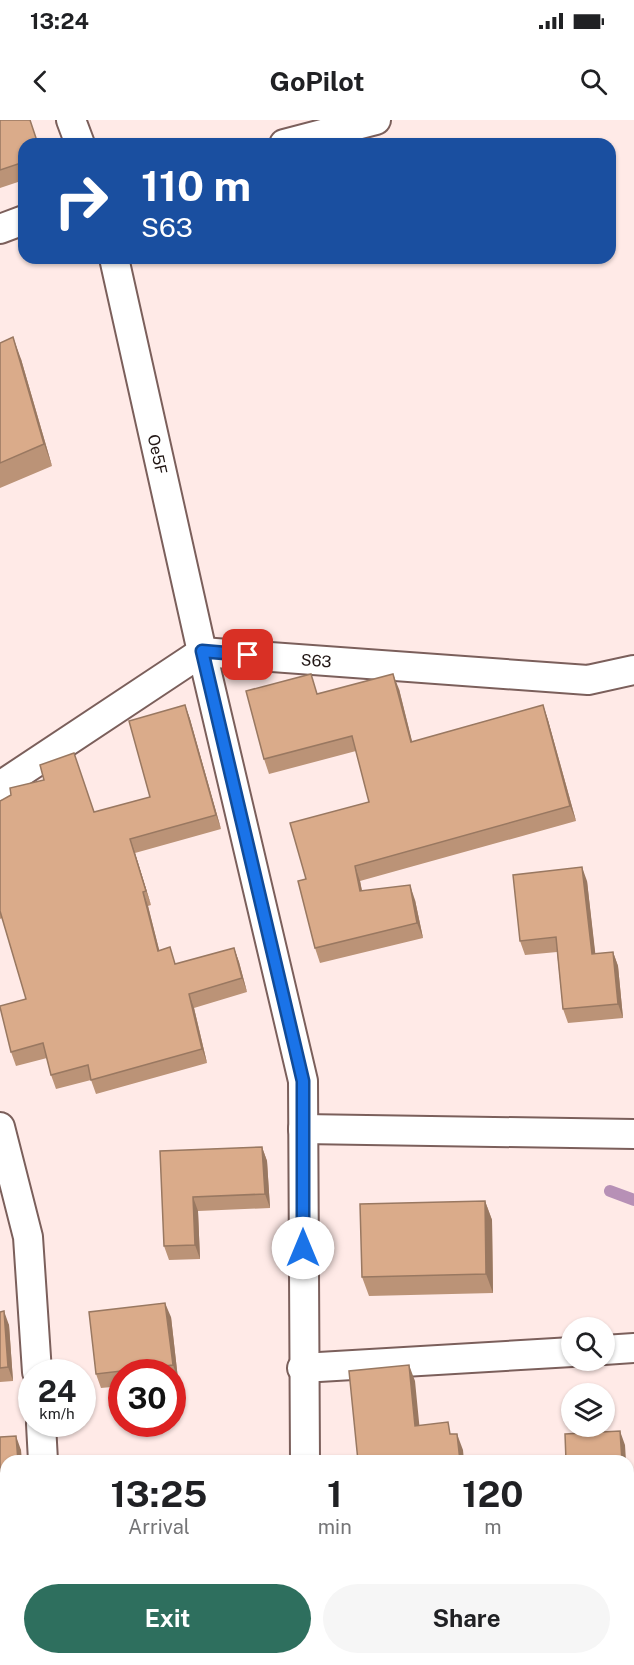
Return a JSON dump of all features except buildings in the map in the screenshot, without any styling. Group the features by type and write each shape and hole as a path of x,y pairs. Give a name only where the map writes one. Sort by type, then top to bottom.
{"street":[{"path":"70,120 78,138"},
{"path":"307,138 376,120"},
{"path":"0,229 18,222"},
{"name":"Oe5F","path":"115,264 202,651 303,1081 302,1368 305,1455"},
{"path":"0,786 202,651"},
{"name":"S63","path":"202,651 588,680 634,670"},
{"path":"0,1127 28,1237 36,1359"},
{"path":"303,1129 634,1134"},
{"path":"615,1349 634,1348"},
{"path":"302,1368 561,1353"},
{"path":"42,1437 44,1455"}],"waterway":[{"path":"610,1191 634,1200"}],"route":[{"path":"248,655 202,651 303,1081 303,1248"}]}
